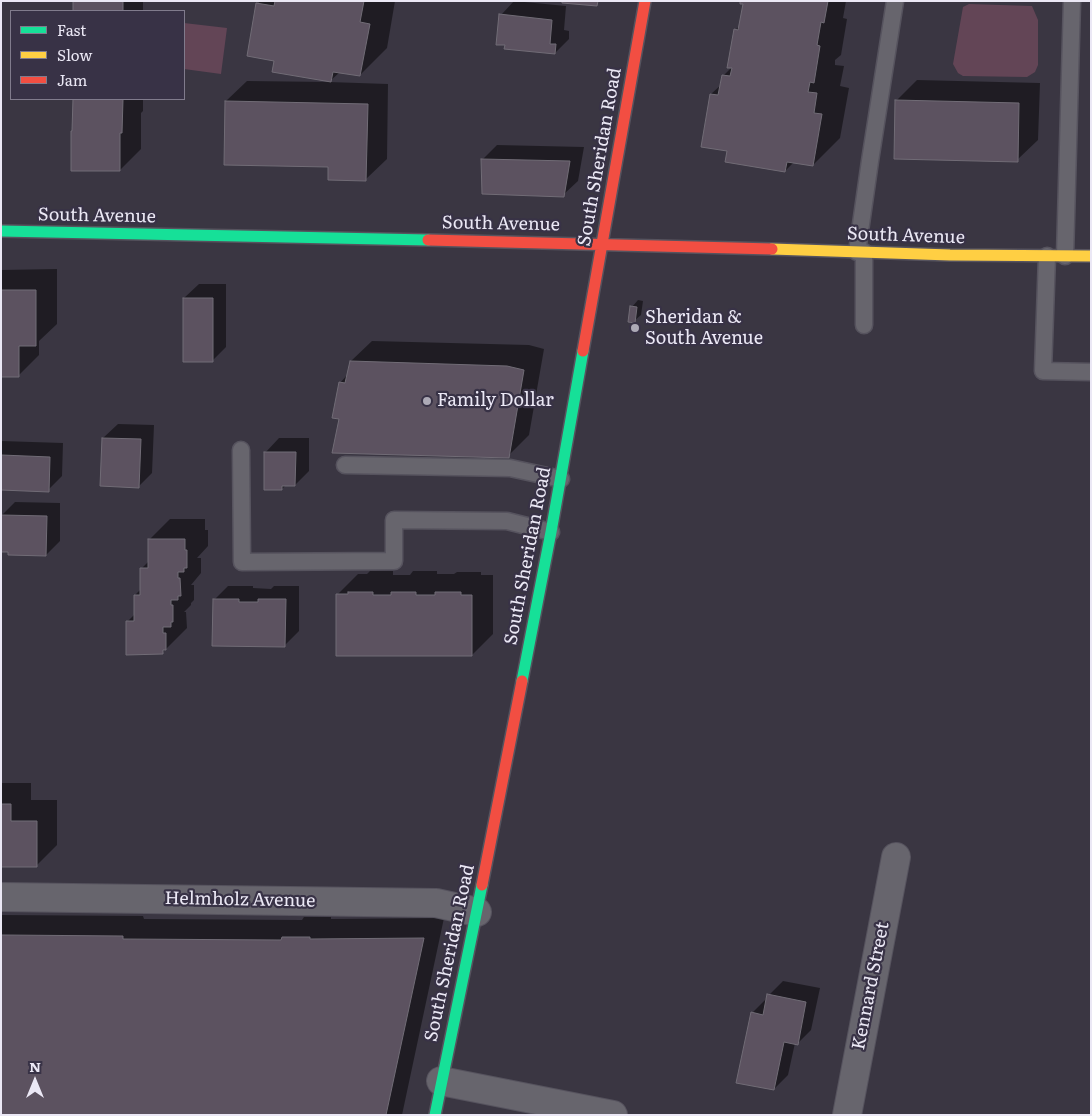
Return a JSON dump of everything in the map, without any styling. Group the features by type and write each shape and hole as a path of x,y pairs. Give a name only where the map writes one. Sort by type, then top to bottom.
{"main road":[{"name":"South Sheridan Road","path":"435,1115 477,912 561,479 645,1"},
{"name":"South Avenue","path":"1,231 602,244 950,255 1091,256"}],"street":[{"name":"Kennard Street","path":"847,1115 896,857"},
{"name":"Helmholz Avenue","path":"1,897 102,890 436,903 477,912"},
{"path":"441,1081 613,1115"}],"lane":[{"path":"864,325 861,252 870,161 895,1"},
{"path":"1065,256 1072,1"},
{"path":"1047,256 1044,371 1091,372"},
{"path":"241,450 242,562 394,561 394,520 507,522 551,532"},
{"path":"346,465 510,468 561,479"}],"shaded area":[{"path":"969,4 1032,6 1038,20 1038,65 1035,72 1027,77 963,76 958,73 953,64 963,7"},
{"path":"185,23 227,28 221,74 185,69"}],"building":[{"path":"73,1 123,1 123,10 73,10"},
{"path":"275,1 364,1 360,22 370,24 360,76 333,72 331,82 272,72 274,61 247,56 256,3 274,6"},
{"path":"562,1 598,1 597,6 562,3"},
{"path":"740,1 828,1 824,23 821,22 817,45 820,46 814,83 810,82 808,92 817,93 814,113 822,114 813,166 787,162 785,172 725,162 727,151 701,147 710,94 718,95 722,75 730,76 732,68 727,68 734,29 738,30 743,4 740,4"},
{"path":"499,14 552,20 550,44 556,44 555,54 504,49 505,45 496,45"},
{"path":"73,100 123,100 122,133 120,133 120,171 71,171"},
{"path":"895,100 1019,103 1018,162 894,159"},
{"path":"225,101 368,104 366,181 328,180 328,167 224,165"},
{"path":"481,159 570,161 564,197 482,194"},
{"path":"1,290 36,290 36,346 19,346 19,377 1,377"},
{"path":"183,298 213,298 213,362 183,362"},
{"path":"630,306 637,307 635,323 628,322"},
{"name":"Family Dollar","path":"350,361 507,366 524,370 509,458 332,453 339,419 332,418 339,382 345,383"},
{"path":"102,438 141,439 139,488 100,486"},
{"path":"264,452 296,452 295,486 282,486 282,490 264,490"},
{"path":"1,455 50,457 49,492 1,490"},
{"path":"1,515 47,516 46,556 8,555 8,552 1,552"},
{"path":"148,539 185,539 187,568 184,568 184,572 178,572 181,596 178,596 178,600 171,600 171,605 173,605 173,622 171,622 171,627 163,627 163,633 166,633 166,650 163,650 163,654 126,655 126,621 134,621 134,595 140,595 140,568 148,568"},
{"path":"348,592 373,592 373,595 391,595 391,592 416,592 416,595 435,595 435,592 461,592 461,595 472,595 472,656 336,656 336,594 348,594"},
{"path":"213,599 239,599 239,602 258,602 258,599 286,599 285,647 212,646"},
{"path":"1,804 11,804 11,821 37,821 37,867 1,867"},
{"path":"1,935 123,936 123,939 281,940 282,937 310,937 310,939 424,938 386,1115 1,1115"},
{"path":"767,994 806,1002 798,1045 784,1042 774,1090 736,1083 751,1012 763,1015"}],"traffic: fast":[{"path":"1,231 428,240"},
{"path":"522,681 583,351"},
{"path":"435,1115 482,885"}],"traffic: slow":[{"path":"772,249 950,255 1091,256"}],"traffic: jam":[{"path":"583,351 645,1"},
{"path":"428,240 772,249"},
{"path":"482,885 522,681"}],"place":[{"name":"Sheridan & South Avenue","path":"635,328"},
{"name":"Family Dollar","path":"427,401"}]}
